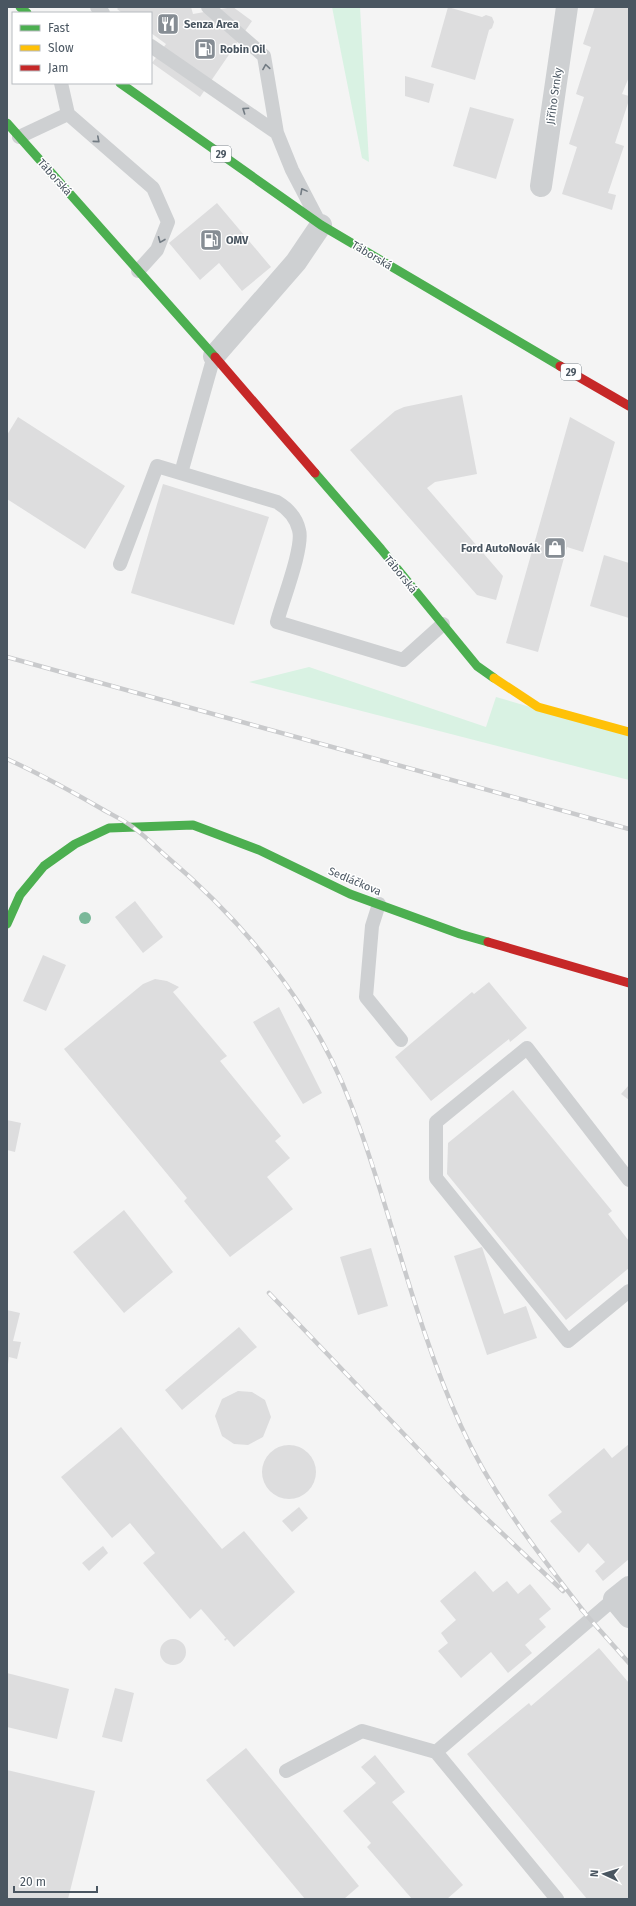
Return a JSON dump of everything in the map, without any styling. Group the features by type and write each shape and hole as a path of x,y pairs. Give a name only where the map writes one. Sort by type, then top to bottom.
{"street":[{"name":"Jiřího Srnky","path":"541,186 567,7"},
{"name":"Táborská","path":"121,84 321,225 629,406"},
{"name":"Táborská","path":"7,123 214,356 381,549 477,666 538,708 629,732"},
{"path":"214,356 296,262 321,225"},
{"name":"Sedláčkova","path":"7,924 20,895 44,866 75,844 109,828 193,825 259,850 350,894 460,934 629,983"},
{"path":"622,1593 629,1617"}],"lane":[{"path":"208,7 264,56 277,132 292,170 321,225"},
{"path":"152,47 277,132"},
{"path":"62,84 68,114 153,188 168,222 157,250 138,271"},
{"path":"19,137 68,114"},
{"path":"182,473 214,356"},
{"path":"120,564 157,466 276,502 285,507 295,519 300,531 300,546 276,622 403,660 443,624"},
{"path":"379,904 372,926 366,997 401,1040"},
{"path":"629,1180 527,1048 436,1122 436,1178 568,1341 629,1291"},
{"path":"436,1752 622,1593"},
{"path":"286,1771 362,1731 436,1752 557,1899"}],"green space":[{"path":"332,7 360,7 369,162 362,158"},
{"path":"309,667 486,727 496,697 629,736 629,780 249,682"}],"building":[{"path":"119,7 191,7 193,14 233,7 252,21 200,97 152,63 166,44 152,34 152,12 121,12 117,9"},
{"path":"448,7 482,17 486,15 492,17 494,22 492,28 489,30 475,80 431,67"},
{"path":"595,7 629,7 629,77 622,94 629,96 629,100 615,143 624,146 608,193 616,195 612,210 562,194 577,147 569,144 584,97 576,94 591,47 583,44"},
{"path":"405,76 434,84 429,103 405,96"},
{"path":"470,107 514,119 496,179 453,166"},
{"path":"217,203 271,267 242,291 219,263 200,280 169,243"},
{"path":"462,395 477,474 435,482 427,488 503,576 496,600 477,595 350,450 395,411 404,407"},
{"path":"18,417 125,486 85,549 7,499 7,435"},
{"path":"570,417 615,442 583,552 567,547 538,652 506,643"},
{"path":"163,484 269,517 234,625 131,593"},
{"path":"604,555 629,563 629,618 590,606"},
{"path":"135,901 163,937 143,953 115,917"},
{"path":"43,955 66,965 46,1011 23,1001"},
{"path":"155,979 167,981 179,987 173,992 227,1056 220,1061 281,1136 275,1141 290,1158 267,1177 293,1209 230,1257 184,1201 187,1198 64,1049 143,984"},
{"path":"489,982 527,1028 510,1042 509,1039 431,1101 395,1057 472,992 474,994"},
{"path":"279,1007 322,1093 303,1104 253,1022"},
{"path":"629,1085 629,1100 621,1094"},
{"path":"513,1090 612,1211 608,1214 629,1241 629,1268 566,1320 447,1174 448,1143"},
{"path":"7,1120 21,1123 15,1152 7,1150"},
{"path":"124,1210 173,1272 124,1313 73,1252"},
{"path":"482,1247 504,1314 526,1306 537,1338 487,1355 454,1256"},
{"path":"371,1248 388,1306 358,1315 340,1257"},
{"path":"7,1310 20,1313 13,1341 21,1342 17,1359 9,1357 8,1364"},
{"path":"239,1327 257,1347 182,1410 165,1390"},
{"path":"238,1391 252,1392 265,1400 271,1417 263,1437 248,1445 234,1444 222,1436 215,1416 222,1399"},
{"path":"121,1427 222,1549 244,1531 295,1592 234,1647 227,1639 225,1641 224,1639 226,1638 201,1609 190,1619 143,1563 155,1553 130,1523 112,1538 61,1477"},
{"path":"629,1444 629,1559 603,1581 595,1571 605,1562 588,1543 579,1553 550,1521 562,1512 548,1495 604,1448 612,1458"},
{"path":"289,1445 299,1447 308,1453 314,1462 316,1472 314,1482 308,1491 299,1497 289,1499 279,1497 270,1491 264,1482 262,1472 264,1462 270,1453 279,1447"},
{"path":"299,1507 308,1518 292,1532 282,1521"},
{"path":"103,1546 108,1553 89,1571 82,1563"},
{"path":"475,1571 493,1592 507,1581 518,1594 530,1584 551,1609 539,1619 546,1627 525,1645 532,1653 508,1673 491,1652 461,1678 438,1651 448,1643 441,1633 456,1620 440,1601"},
{"path":"173,1639 182,1643 186,1652 182,1661 173,1665 164,1661 160,1652 164,1643"},
{"path":"599,1648 629,1683 629,1899 587,1899 467,1754 529,1703 531,1706"},
{"path":"7,1673 69,1689 57,1739 7,1727"},
{"path":"115,1688 134,1693 122,1742 102,1737"},
{"path":"246,1748 359,1886 344,1899 305,1899 206,1780"},
{"path":"375,1755 405,1792 392,1802 463,1885 447,1899 412,1899 367,1847 371,1843 343,1811 376,1783 361,1767"},
{"path":"7,1770 95,1791 68,1899 7,1899"}],"railway":[{"path":"7,657 629,829"},
{"path":"7,759 126,822 142,834 224,910 275,970 298,1002 319,1036 337,1071 352,1107 379,1187 416,1308 444,1387 461,1426 487,1476 517,1523 585,1613"},
{"path":"269,1293 465,1498 563,1591"},
{"path":"581,1609 629,1663"}],"traffic: fast":[{"path":"20,7 26,12"},
{"path":"121,84 321,225 560,366"},
{"path":"7,123 215,357"},
{"path":"315,473 381,549 477,666 494,678"},
{"path":"7,924 20,895 44,866 75,844 109,828 193,825 259,850 350,894 460,934 488,942"}],"traffic: slow":[{"path":"494,678 538,707 629,732"}],"traffic: jam":[{"path":"215,357 315,473"},
{"path":"560,366 629,406"},
{"path":"488,942 629,983"}],"place":[{"name":"Senza Area","path":"168,24"},
{"name":"Robin Oil","path":"205,49"},
{"name":"OMV","path":"211,240"},
{"name":"Ford AutoNovák","path":"555,548"}]}
